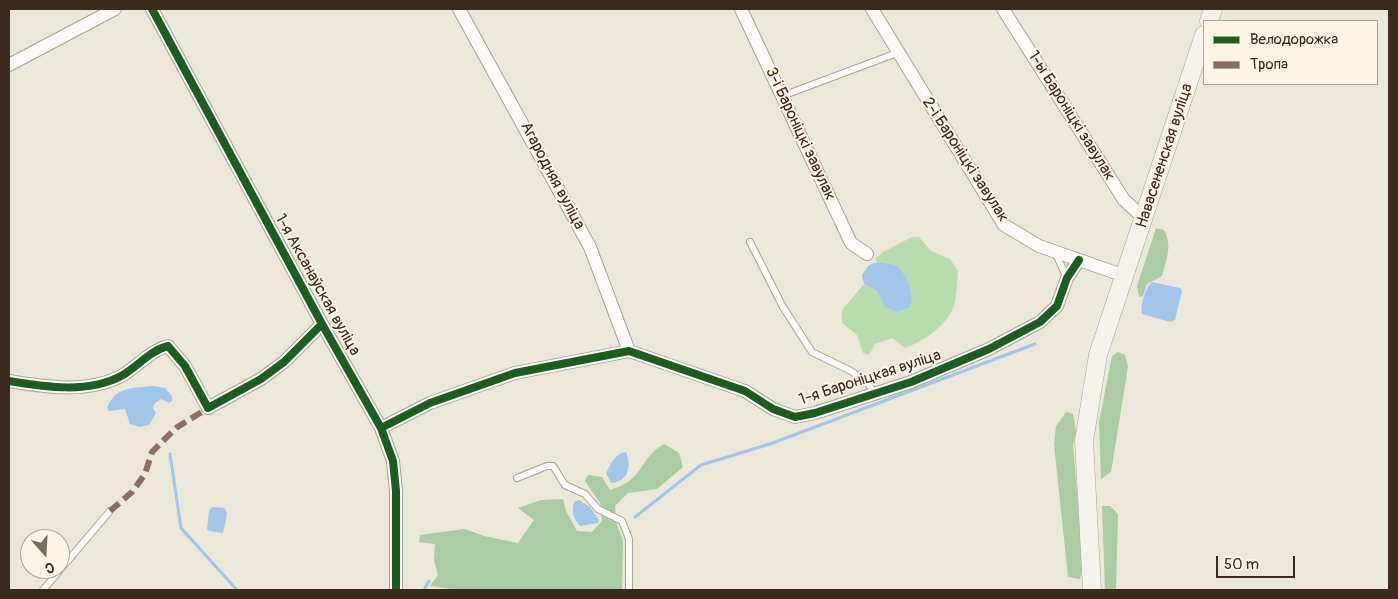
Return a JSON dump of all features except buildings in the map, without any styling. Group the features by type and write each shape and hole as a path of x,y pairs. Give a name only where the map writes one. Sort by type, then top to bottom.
{"main road":[{"name":"Навасененская вуліца","path":"1092,590 1084,441 1098,355 1145,220 1203,38"}],"street":[{"path":"9,65 115,9"},
{"name":"1-я Аксанаўская вуліца","path":"152,9 322,324 381,428 393,460 396,491 396,590"},
{"name":"Агародняя вуліца","path":"459,9 590,247 629,351"},
{"name":"3-і Бароніцкі завулак","path":"741,9 851,243 867,254"},
{"name":"2-і Бароніцкі завулак","path":"872,9 897,53 1004,225 1040,246 1125,276"},
{"name":"1-ы Бароніцкі завулак","path":"1003,9 1124,200 1145,220"},
{"name":"1-я Бароніцкая вуліца","path":"381,428 430,402 515,373 629,351 746,391 773,409 795,417 815,413 911,382 989,349 1040,322 1056,306 1067,278 1079,260"},
{"path":"9,381 55,387 101,383 122,375 160,348 168,346 185,366 208,408 261,379 284,362 322,324"}],"lane":[{"path":"782,96 897,53"},
{"path":"750,242 783,307 812,352 851,371 868,382 874,393"},
{"path":"1055,252 1067,278"},
{"path":"517,478 547,466 553,466 564,486 585,494 598,509 622,521 630,539 629,590"},
{"path":"43,590 110,511"}],"green space":[{"path":"1156,228 1164,230 1167,236 1167,259 1162,276 1147,284 1143,296 1139,297 1137,286"},
{"path":"912,237 919,237 931,251 950,259 958,271 956,298 952,310 935,331 912,345 905,348 892,338 875,344 869,355 863,353 857,335 842,323 842,310 864,284 877,291 897,265 878,262 875,259 883,252"},
{"path":"1118,352 1125,355 1128,367 1111,472 1101,479 1099,422 1112,356"},
{"path":"1066,412 1073,414 1076,432 1073,445 1083,564 1080,579 1068,577 1054,444 1056,426"},
{"path":"664,444 679,453 683,467 657,489 628,493 615,506 617,525 623,540 622,590 458,590 430,586 438,575 434,560 435,544 419,542 420,535 465,529 484,536 518,543 534,520 518,508 541,500 563,499 566,511 577,531 592,532 602,521 600,503 585,481 588,475 602,477 610,490 621,486 630,481 650,456"},
{"path":"1102,506 1110,506 1118,514 1116,590 1105,590"}],"water":[{"path":"878,262 897,265 901,270 911,290 910,307 897,312 885,307 877,291 864,284 862,275 869,265"},
{"path":"1152,282 1180,288 1182,291 1175,320 1170,322 1142,314 1144,297 1147,288"},
{"path":"153,386 165,388 172,396 172,401 169,403 161,399 155,403 153,408 156,413 149,425 140,427 130,424 125,409 109,411 107,408 120,392 133,388"},
{"path":"626,452 629,463 627,472 621,480 611,483 606,473 616,457"},
{"path":"579,500 590,507 599,520 598,523 580,526 573,512 574,502"},
{"path":"212,507 225,508 227,514 223,533 207,529 209,511"}],"waterway":[{"path":"635,517 701,465 770,444 1035,344"},
{"path":"170,454 181,528 237,590"},
{"path":"424,590 429,581"}],"marked path":[{"path":"110,511 132,492 145,474 152,452 176,428 208,408"}],"cycle path":[{"path":"152,9 322,324 381,428 393,461 396,491 396,590"},
{"path":"381,428 430,403 515,373 629,351 745,391 773,409 795,417 815,413 911,382 989,349 1040,322 1057,306 1067,278 1079,260"},
{"path":"9,381 52,387 96,385 123,375 150,355 168,346 185,366 208,408 261,379 284,362 322,324"}]}
